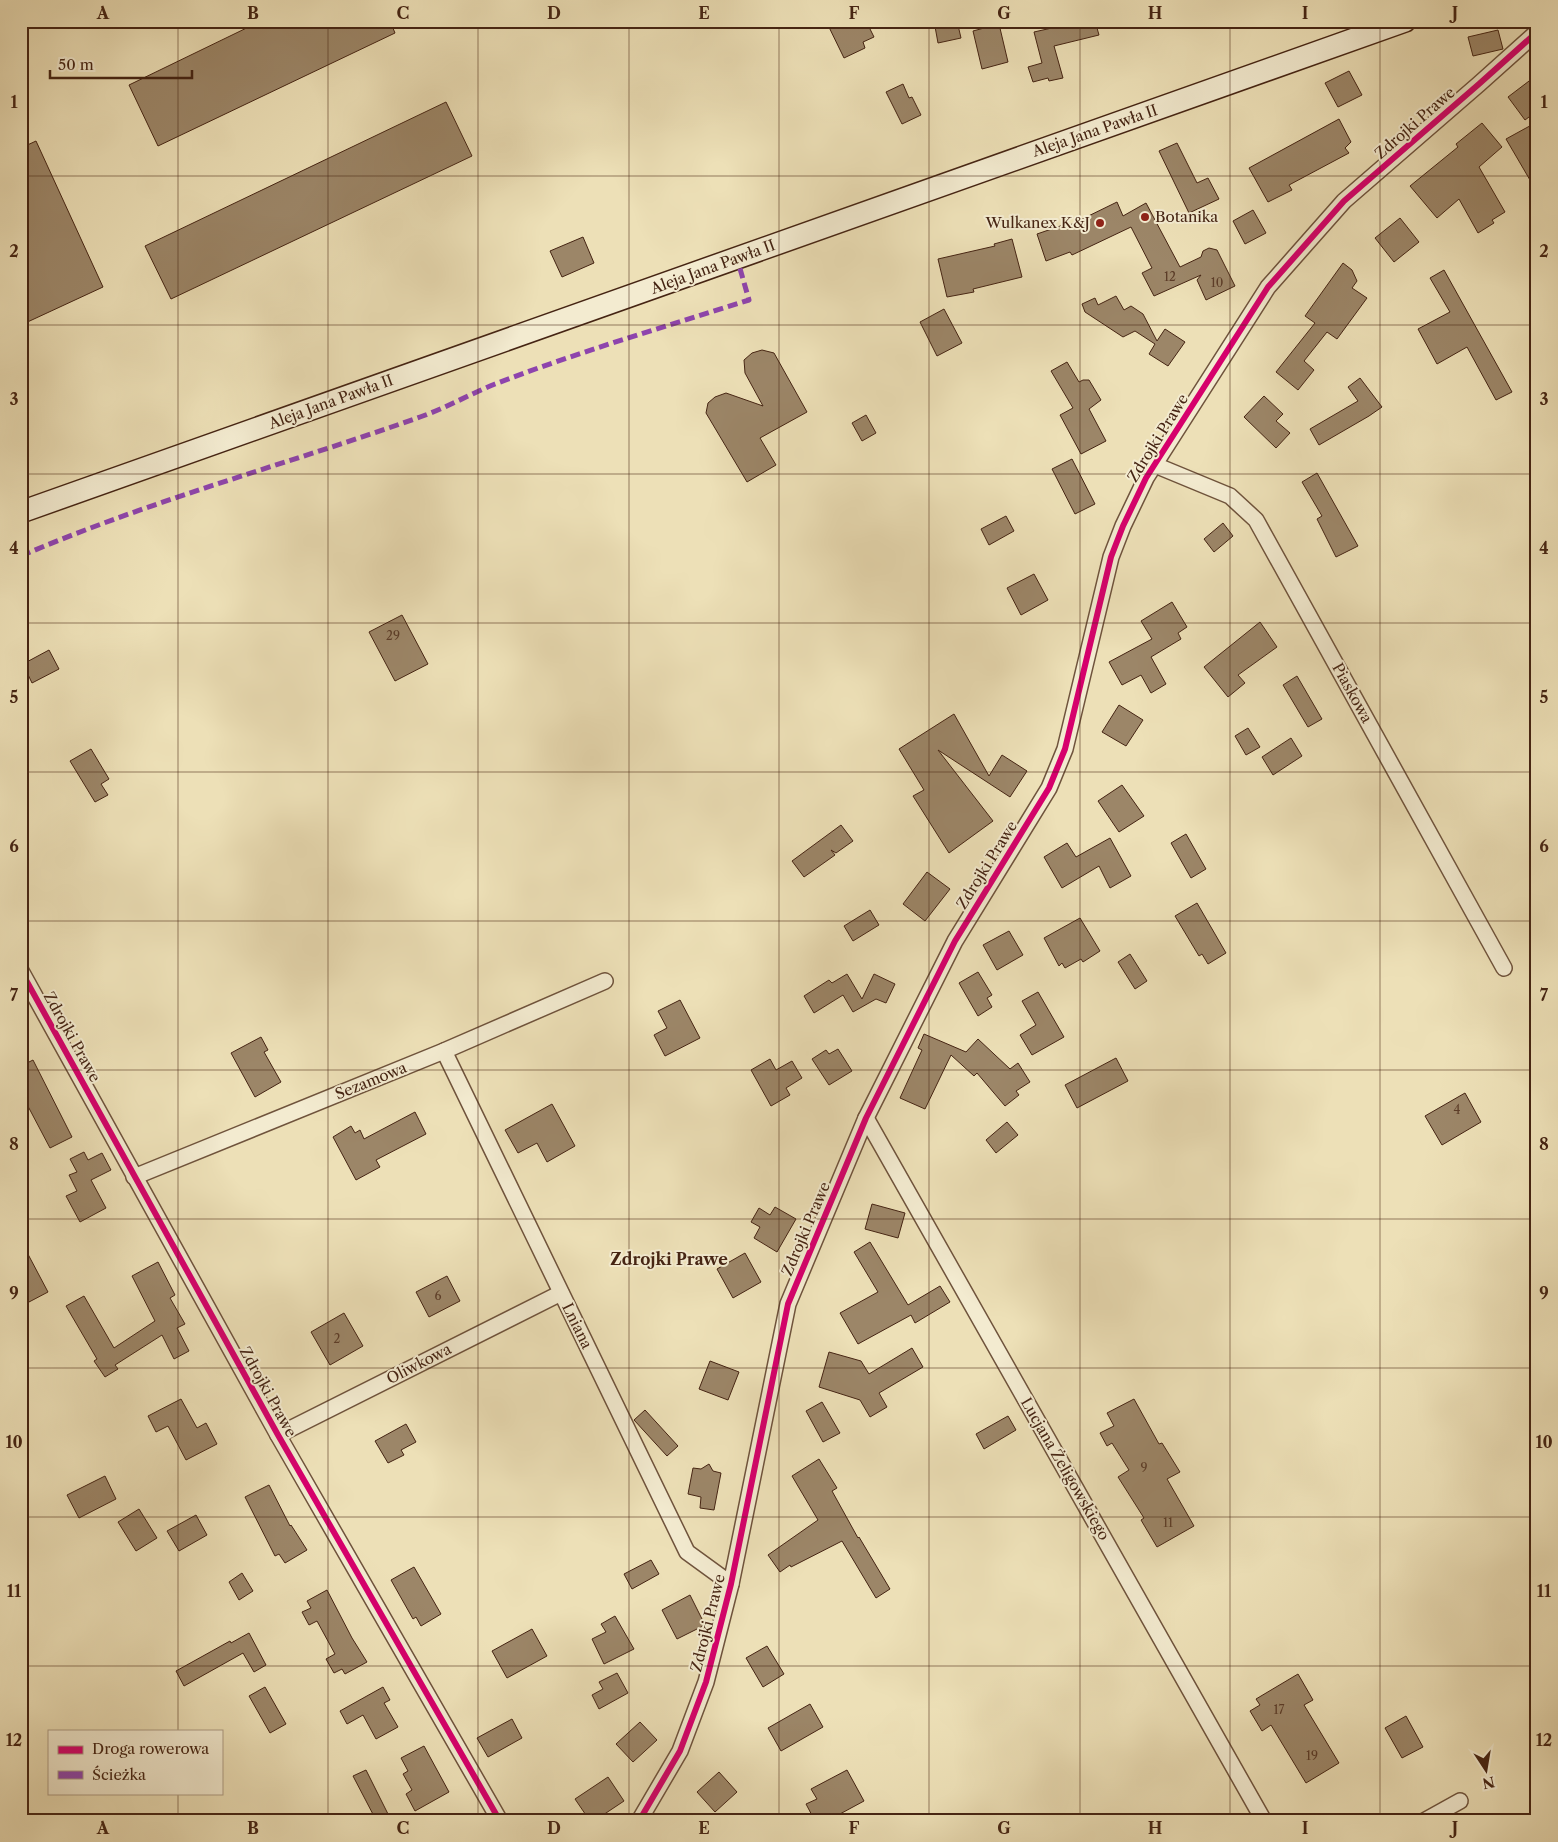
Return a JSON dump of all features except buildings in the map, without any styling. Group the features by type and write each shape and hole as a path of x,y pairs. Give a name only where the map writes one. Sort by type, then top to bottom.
{"main road":[{"name":"Aleja Jana Pawła II","path":"21,512 1405,21"}],"street":[{"name":"Zdrojki Prawe","path":"639,1821 680,1751 706,1682 731,1584 788,1304 866,1118 955,941 1049,788 1065,749 1111,557 1123,526 1146,478 1268,287 1309,239 1344,201 1537,32"},
{"name":"Piaskowa","path":"1155,465 1230,496 1256,520 1504,968"},
{"name":"Zdrojki Prawe","path":"21,971 278,1435 500,1821"},
{"name":"Sezamowa","path":"134,1177 444,1051 606,981"},
{"name":"Lniana","path":"444,1051 686,1552 731,1584"},
{"name":"Lucjana Żeligowskiego","path":"866,1118 1264,1821"},
{"name":"Oliwkowa","path":"278,1435 561,1292"},
{"path":"1424,1821 1460,1801"}],"marked path":[{"path":"21,556 120,517 420,417 495,384 558,361 749,300 737,258"}],"cycle path":[{"path":"639,1821 680,1751 706,1682 731,1584 788,1304 866,1118 955,941 1049,788 1065,749 1111,557 1123,526 1146,478 1268,287 1344,201 1537,32"},
{"path":"21,971 278,1435 500,1821"}],"place":[{"name":"Botanika","path":"1145,217"},
{"name":"Wulkanex K&J","path":"1100,223"}],"district":[{"name":"Zdrojki Prawe","path":"669,1259"}]}
